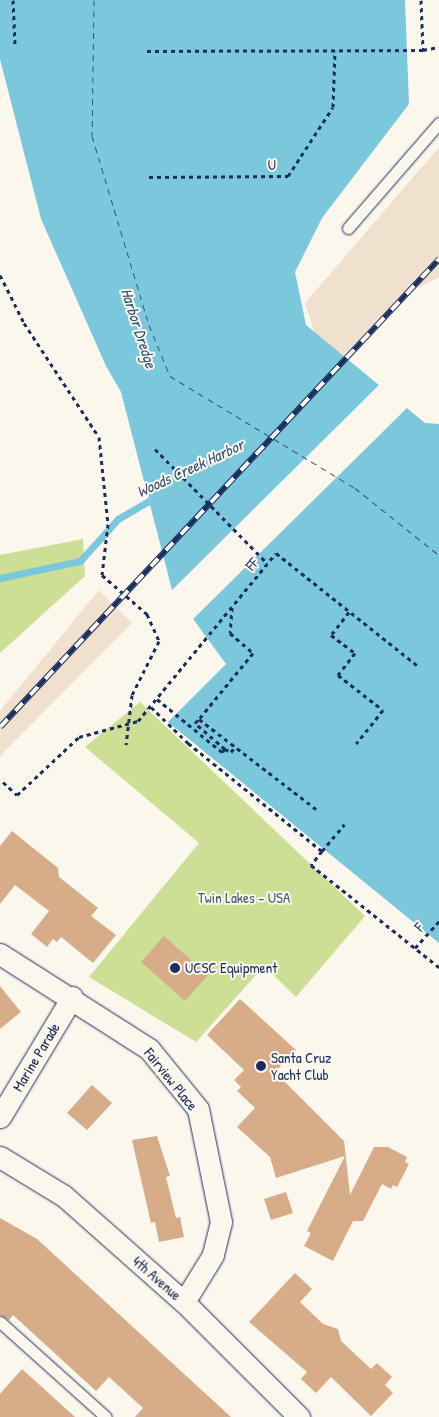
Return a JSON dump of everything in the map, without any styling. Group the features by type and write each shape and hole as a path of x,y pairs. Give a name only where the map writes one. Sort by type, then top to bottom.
{"street":[{"name":"Fairview Place","path":"0,954 72,998 149,1049 198,1109 221,1222 213,1255 184,1302"},
{"name":"Marine Parade","path":"0,1117 72,998"},
{"name":"4th Avenue","path":"0,1157 64,1196 184,1302 300,1417"}],"lane":[{"path":"348,228 439,123"},
{"path":"0,1322 106,1417"}],"path":[{"path":"13,0 15,44"},
{"path":"421,0 423,50"},
{"path":"147,51 423,50 439,47"},
{"name":"U","path":"149,177 288,176 333,107 335,51"},
{"path":"0,275 24,323 99,437 108,524 102,574 147,614 160,641 132,695 127,724 126,745"},
{"path":"155,449 267,563"},
{"name":"FF","path":"4,782 17,795 79,737 138,721 276,553 417,665"},
{"path":"232,606 230,633 253,653 195,724 231,752 234,748"},
{"path":"349,612 331,634 355,653 338,675 383,710 356,744"},
{"path":"157,699 222,752 226,748"},
{"path":"151,707 188,743 322,852"},
{"path":"199,719 234,748 275,775 317,810"},
{"path":"345,824 310,865 439,967"},
{"name":"F","path":"416,948 439,921"}],"shaded area":[{"path":"439,147 439,277 410,292 318,379 316,337 305,303"},
{"path":"99,590 132,623 0,756 0,711"}],"green space":[{"path":"83,539 85,576 0,653 0,555"},
{"name":"Twin Lakes - USA","path":"140,702 365,916 296,997 264,966 196,1042 89,977 199,843 85,747"}],"water":[{"name":"Harbor Dredge","path":"0,0 405,0 409,104 322,218 295,272 306,325 425,423 439,424 439,943 168,722 226,664 172,590 121,392 106,366 41,219 0,59"}],"pier":[{"path":"381,383 409,406 191,621 170,592"}],"building":[{"path":"12,831 58,868 59,877 98,908 91,916 116,935 93,963 61,937 57,942 53,939 47,947 31,934 49,911 15,885 0,904 0,846"},
{"name":"UCSC Equipment","path":"164,936 208,975 185,1001 141,962"},
{"path":"0,986 21,1012 0,1029"},
{"path":"240,999 296,1050 275,1072 344,1141 350,1195 374,1147 388,1147 407,1157 405,1162 409,1164 397,1187 393,1185 391,1189 382,1184 363,1221 353,1221 333,1261 304,1246 311,1233 307,1231 345,1156 276,1178 270,1157 237,1127 255,1108 237,1091 241,1087 234,1080 244,1070 207,1035"},
{"path":"92,1085 112,1103 87,1130 67,1113"},
{"path":"157,1136 170,1176 166,1177 176,1218 180,1217 184,1237 159,1242 155,1222 151,1223 132,1140"},
{"path":"286,1192 293,1213 271,1220 264,1199"},
{"path":"0,1218 37,1239 231,1417 135,1417 143,1408 109,1377 96,1391 13,1315 9,1320 0,1315"},
{"path":"295,1273 312,1289 300,1302 323,1324 338,1329 341,1341 371,1369 377,1363 392,1377 385,1385 393,1393 371,1416 331,1377 316,1393 301,1379 307,1372 249,1322"},
{"path":"22,1369 75,1417 0,1417 0,1394"}],"waterway":[{"name":"Woods Creek Harbor","path":"0,578 80,561 118,519 157,496"}],"ferry route":[{"path":"94,0 92,136 149,325 170,376 355,488 439,555"}],"railway":[{"path":"0,727 439,259"}],"place":[{"name":"UCSC Equipment","path":"175,968"},
{"name":"Santa Cruz Yacht Club","path":"261,1066"}]}
